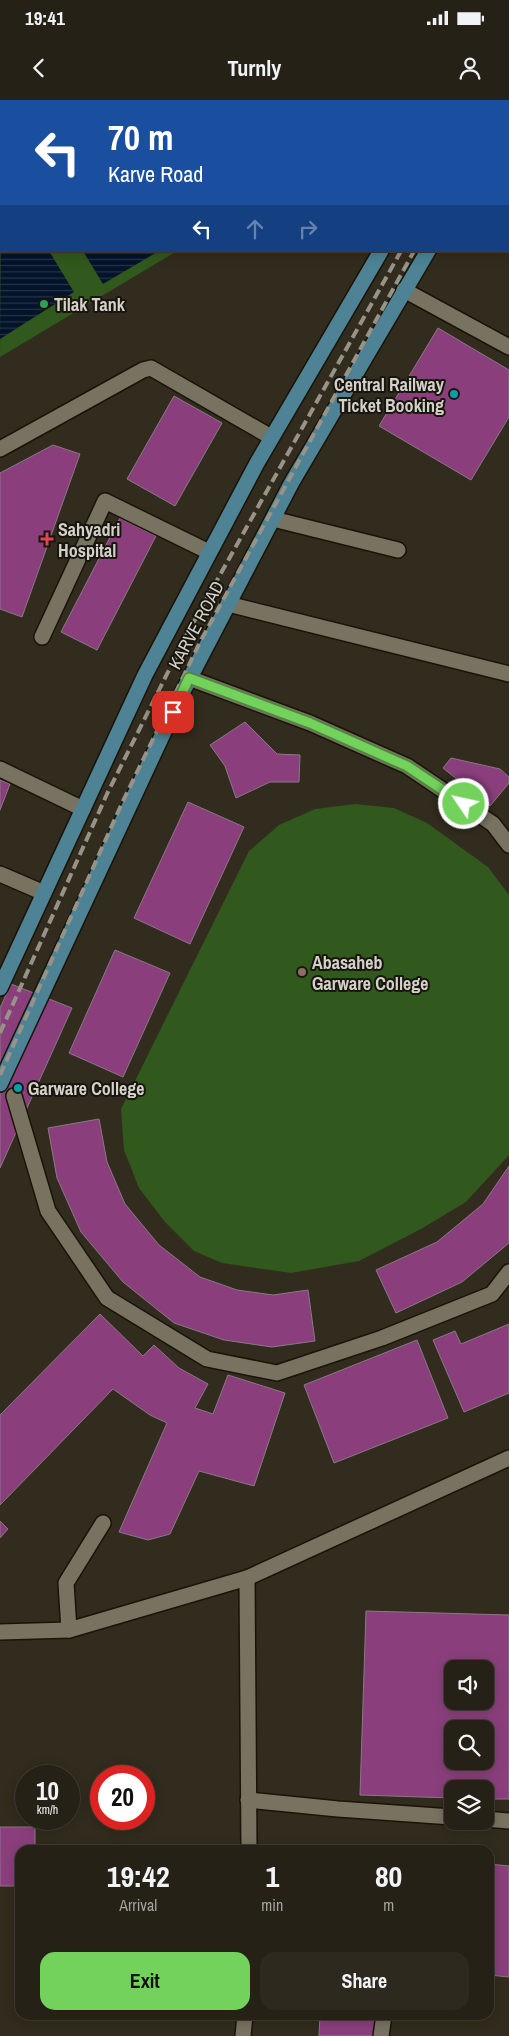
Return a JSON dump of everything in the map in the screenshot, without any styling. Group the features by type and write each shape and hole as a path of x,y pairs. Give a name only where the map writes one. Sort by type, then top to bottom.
{"main road":[{"name":"KARVE ROAD","path":"0,988 145,675 271,437 379,252"},
{"name":"KARVE ROAD","path":"0,1084 189,678 292,482 427,252"},
{"path":"404,290 509,348"},
{"path":"0,449 143,370 151,368 271,437"},
{"path":"42,637 105,501 209,552"},
{"path":"272,519 398,550"},
{"path":"228,604 509,674"},
{"path":"189,678 310,723 407,766 493,824 509,845"},
{"path":"0,769 83,809"},
{"path":"0,874 44,893"},
{"path":"14,1096 48,1211 108,1298 207,1358 278,1373 382,1338 492,1294 509,1272"},
{"path":"0,1632 69,1630 247,1578 509,1458"},
{"path":"69,1630 66,1583 103,1523"},
{"path":"247,1578 249,1845"},
{"path":"248,1800 338,1810 444,1817"},
{"path":"494,1820 509,1821"},
{"path":"243,2036 245,2020"},
{"path":"381,2036 383,2020"}],"green space":[{"name":"Tilak Tank","path":"1,252 175,252 0,357"},
{"path":"355,804 394,808 427,823 488,867 509,895 509,1155 466,1202 421,1229 359,1261 291,1273 222,1263 194,1251 165,1222 139,1188 124,1150 121,1109 249,851 279,825 315,809"}],"water":[{"path":"1,252 50,252 74,292 0,339"},
{"path":"84,252 157,252 103,284"}],"building":[{"name":"Central Railway Ticket Booking","path":"438,328 509,370 509,417 471,480 379,426"},
{"path":"174,396 222,423 175,506 127,479"},
{"path":"53,445 80,454 22,617 0,609 0,473"},
{"path":"120,518 156,536 97,650 61,632"},
{"path":"245,722 277,754 300,755 299,782 270,782 236,798 225,766 210,745"},
{"path":"451,758 500,769 509,777 509,783 490,806 443,768"},
{"path":"0,780 10,784 0,810"},
{"path":"188,802 244,827 190,944 134,918"},
{"path":"115,950 170,973 123,1077 69,1053"},
{"name":"Garware College","path":"11,984 72,1008 0,1168 0,1008"},
{"path":"99,1119 107,1162 125,1204 159,1245 200,1277 237,1290 273,1295 308,1290 315,1341 272,1347 224,1340 174,1323 123,1282 81,1232 57,1178 48,1128"},
{"path":"509,1166 509,1243 462,1282 396,1313 376,1270 437,1242 483,1204"},
{"path":"100,1314 143,1356 154,1345 179,1368 208,1384 195,1408 213,1414 228,1375 285,1393 254,1486 199,1471 170,1534 148,1540 119,1532 167,1423 150,1415 113,1389 0,1505 0,1415"},
{"path":"509,1324 509,1393 464,1412 433,1340 455,1331 461,1344"},
{"path":"417,1340 448,1418 334,1463 304,1385"},
{"path":"0,1521 8,1529 0,1538"},
{"path":"366,1611 509,1615 509,1799 494,1799 494,1780 444,1780 444,1798 360,1795"},
{"path":"0,1827 15,1827 15,1830 35,1830 35,1845 15,1845 15,1886 0,1886"},
{"path":"494,1864 509,1866 509,1977 494,1976"},
{"path":"320,2020 377,2020 376,2036 319,2036"}],"railway":[{"path":"0,1033 107,794 187,634 400,252"},
{"path":"0,1075 123,801 200,642 413,252"}],"place":[{"name":"Tilak Tank","path":"44,304"},
{"name":"Central Railway Ticket Booking","path":"454,394"},
{"name":"Sahyadri Hospital","path":"47,539"},
{"name":"Abasaheb Garware College","path":"302,972"},
{"name":"Garware College","path":"18,1088"}],"route":[{"path":"173,712 189,678 310,723 407,766 464,804"}]}
